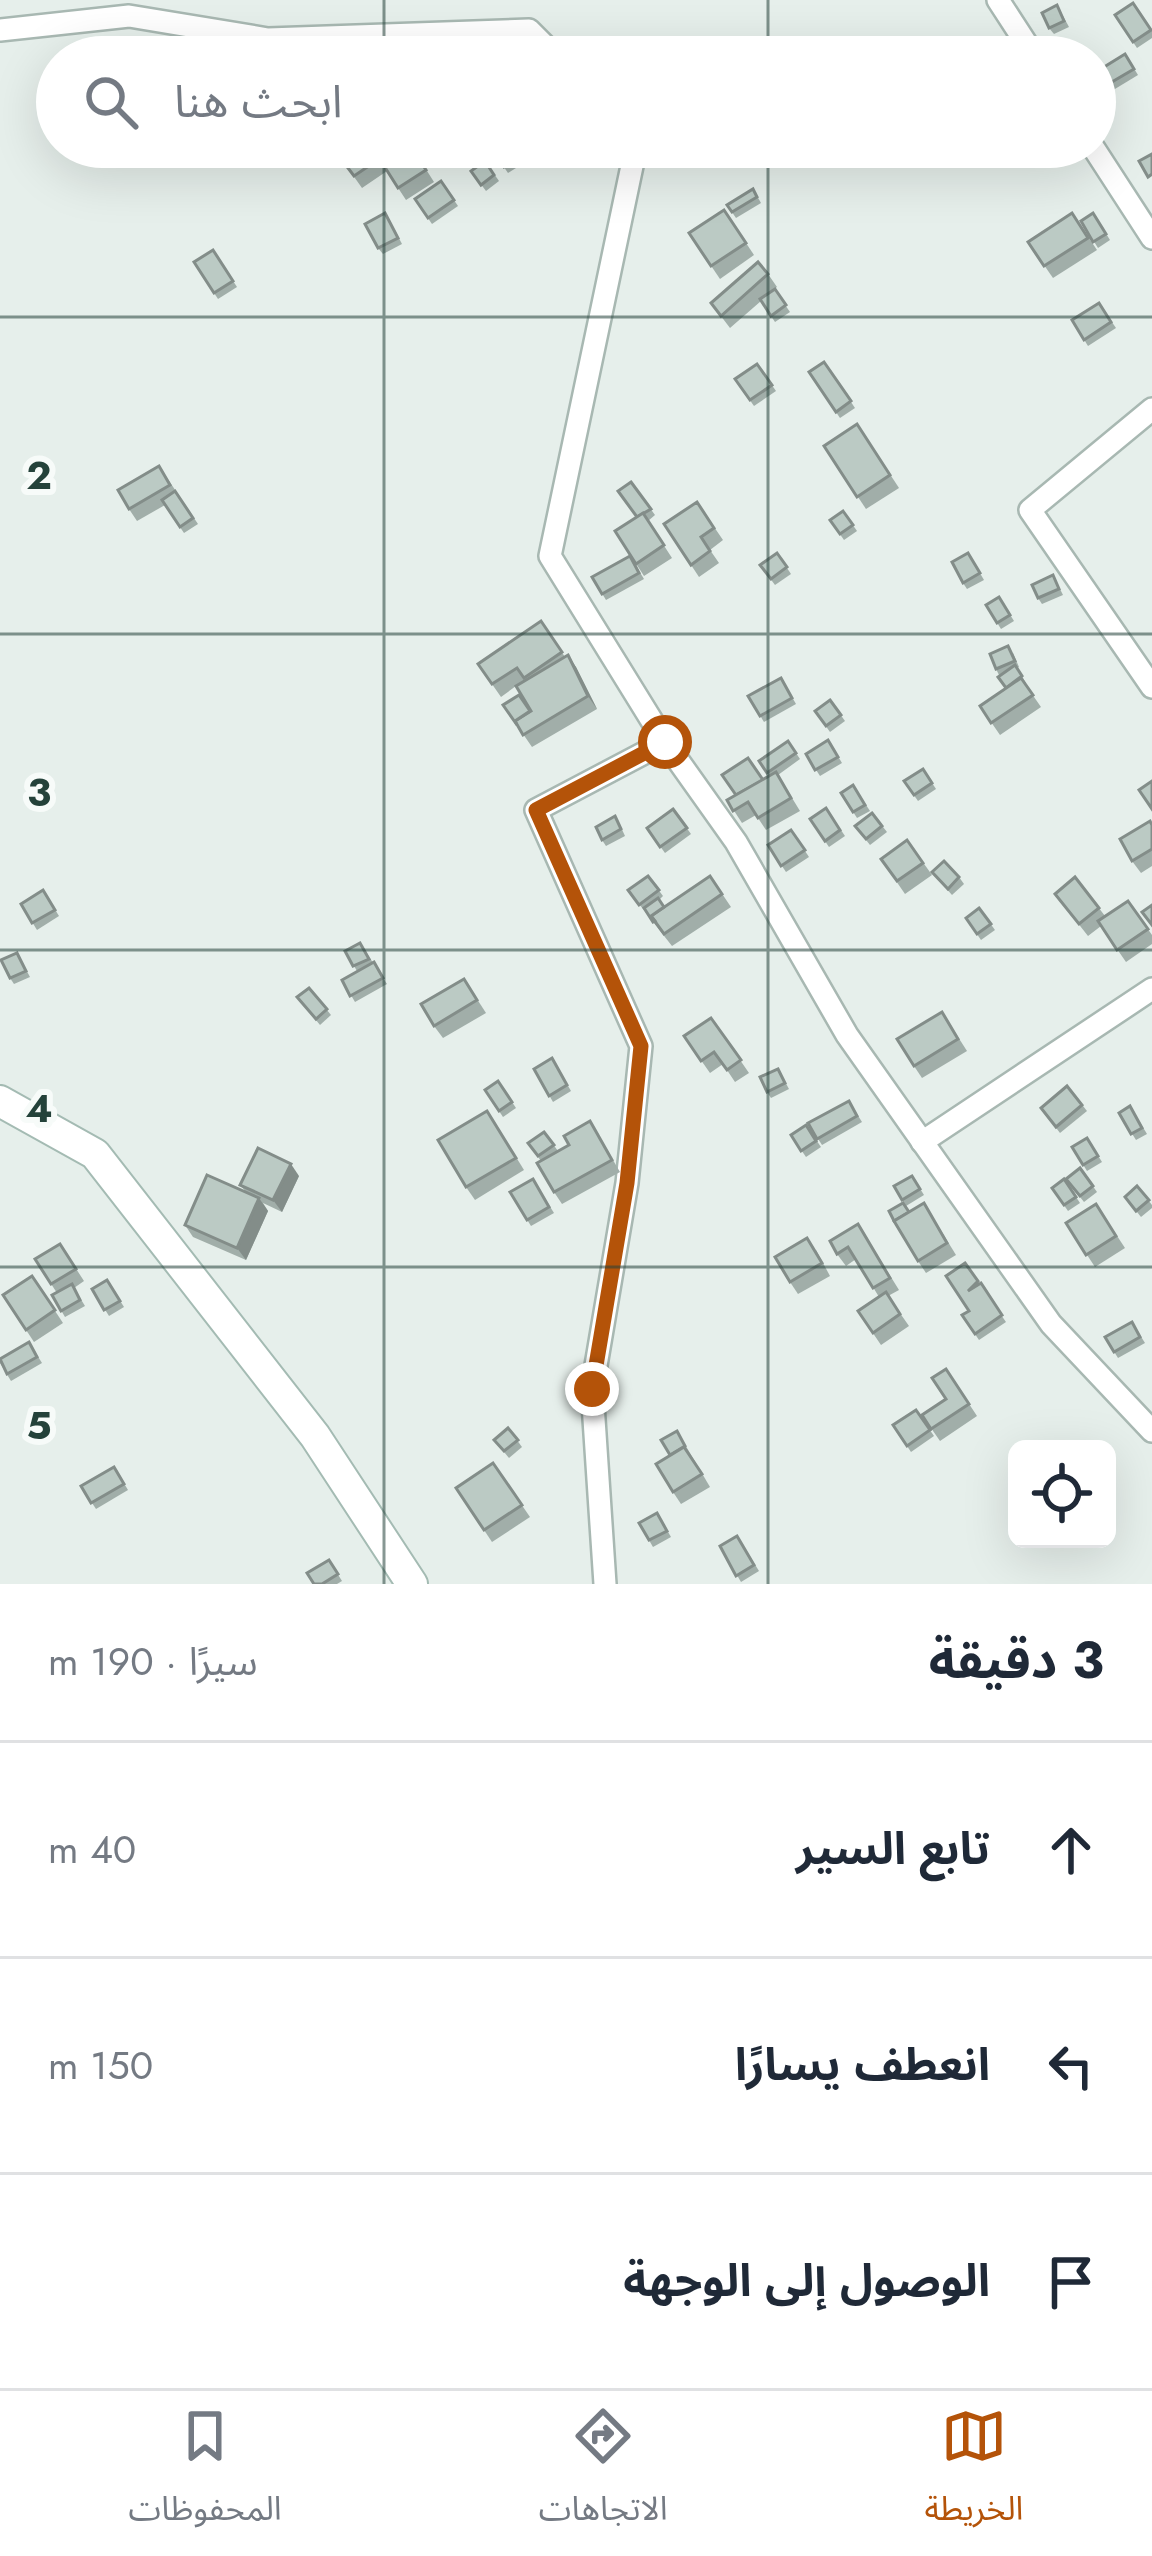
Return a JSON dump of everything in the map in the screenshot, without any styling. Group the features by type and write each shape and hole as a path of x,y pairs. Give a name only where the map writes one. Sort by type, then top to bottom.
{"street":[{"path":"998,0 1021,36"},
{"path":"0,30 129,16 250,36"},
{"path":"355,36 529,30 535,36"},
{"path":"632,168 550,556 665,742 736,842 847,1035 1051,1324 1152,1431"},
{"path":"1107,168 1152,238"},
{"path":"1152,409 1030,510 1152,687"},
{"path":"605,1584 592,1389 627,1183 641,1046 536,810 665,742"},
{"path":"922,1142 1152,989"},
{"path":"0,1101 95,1154 315,1436 412,1584"}],"building":[{"path":"1133,3 1151,30 1133,42 1115,15"},
{"path":"1057,5 1064,21 1049,28 1042,13"},
{"path":"1125,54 1134,69 1116,80 1116,60"},
{"path":"1152,154 1152,174 1148,177 1139,161"},
{"path":"385,168 425,168 426,170 398,188"},
{"path":"490,168 494,175 481,185 471,171"},
{"path":"441,181 454,200 428,218 415,199"},
{"path":"753,189 757,197 732,212 727,205"},
{"path":"724,210 746,243 711,266 689,233"},
{"path":"385,213 398,238 378,248 365,224"},
{"path":"1072,213 1088,238 1044,266 1028,242"},
{"path":"1093,213 1106,234 1093,242 1081,221"},
{"path":"213,250 233,281 214,293 194,262"},
{"path":"758,262 768,274 721,316 711,303"},
{"path":"775,289 786,305 771,316 760,299"},
{"path":"1099,303 1111,322 1084,340 1072,320"},
{"path":"824,362 851,401 836,412 809,372"},
{"path":"757,364 772,385 750,400 735,379"},
{"path":"857,424 890,475 857,497 824,446"},
{"path":"159,466 170,485 129,509 118,490"},
{"path":"631,482 651,509 637,517 618,491"},
{"path":"175,491 193,518 180,527 162,500"},
{"path":"697,502 714,528 701,537 710,551 691,565 664,524"},
{"path":"843,511 853,525 840,534 830,520"},
{"path":"643,513 664,545 636,564 615,531"},
{"path":"777,553 787,567 771,579 760,565"},
{"path":"968,553 980,573 963,583 952,562"},
{"path":"630,556 639,573 602,594 592,577"},
{"path":"1053,575 1059,589 1038,598 1032,585"},
{"path":"999,597 1010,615 997,623 986,605"},
{"path":"541,621 562,652 524,678 517,668 492,684 478,664"},
{"path":"1008,646 1015,661 996,669 990,654"},
{"path":"568,655 588,696 523,735 515,721 531,711 516,686"},
{"path":"1015,665 1022,676 1006,688 998,677"},
{"path":"781,678 792,698 760,716 748,696"},
{"path":"1021,678 1033,695 991,723 980,706"},
{"path":"519,695 530,711 515,721 517,725 503,705"},
{"path":"830,700 841,715 826,726 815,711"},
{"path":"828,740 838,757 815,770 806,754"},
{"path":"788,741 796,753 767,773 759,761"},
{"path":"748,758 763,780 736,795 722,775"},
{"path":"923,769 932,783 914,795 904,781"},
{"path":"776,772 791,798 758,818 748,802 733,811 727,800"},
{"path":"1152,781 1152,809 1139,790"},
{"path":"853,785 865,805 853,812 841,793"},
{"path":"826,808 840,830 825,841 810,819"},
{"path":"673,809 687,828 660,847 647,828"},
{"path":"872,813 882,826 866,839 855,826"},
{"path":"615,816 621,829 602,840 596,827"},
{"path":"1150,821 1152,849 1132,861 1120,839"},
{"path":"791,830 805,850 781,866 768,845"},
{"path":"907,840 923,863 897,881 881,859"},
{"path":"944,861 959,877 948,889 932,872"},
{"path":"648,876 659,890 639,905 628,890"},
{"path":"710,876 722,894 664,934 651,916"},
{"path":"1075,877 1099,908 1079,924 1055,894"},
{"path":"43,890 55,910 32,923 21,904"},
{"path":"658,898 664,907 651,916 653,922 644,908"},
{"path":"1128,901 1148,929 1117,950 1098,921"},
{"path":"1152,905 1152,925 1142,912"},
{"path":"979,908 991,924 977,934 966,918"},
{"path":"360,943 369,959 353,966 345,951"},
{"path":"17,953 26,971 10,978 1,960"},
{"path":"374,962 383,978 350,996 342,980"},
{"path":"464,979 477,1000 434,1026 421,1004"},
{"path":"309,988 327,1009 316,1019 297,997"},
{"path":"942,1012 958,1039 914,1066 897,1039"},
{"path":"711,1018 741,1060 727,1070 714,1052 701,1061 684,1036"},
{"path":"552,1058 567,1085 549,1096 534,1069"},
{"path":"778,1069 785,1083 767,1092 760,1077"},
{"path":"498,1081 512,1102 499,1111 485,1090"},
{"path":"1067,1086 1082,1105 1056,1127 1041,1108"},
{"path":"849,1101 857,1116 817,1139 808,1123"},
{"path":"1130,1106 1142,1128 1131,1134 1119,1113"},
{"path":"487,1111 516,1158 466,1187 438,1140"},
{"path":"590,1121 612,1160 554,1192 537,1163 569,1145 564,1136"},
{"path":"806,1125 816,1141 801,1151 791,1135"},
{"path":"544,1132 554,1145 538,1156 528,1143"},
{"path":"1087,1138 1098,1156 1083,1165 1072,1147"},
{"path":"258,1148 291,1164 273,1200 240,1185"},
{"path":"1080,1168 1093,1186 1080,1196 1066,1179"},
{"path":"207,1175 259,1198 237,1248 185,1225"},
{"path":"912,1176 920,1189 902,1200 894,1186"},
{"path":"533,1179 549,1207 527,1220 510,1192"},
{"path":"1064,1179 1076,1197 1064,1205 1052,1188"},
{"path":"1137,1186 1149,1200 1136,1211 1125,1197"},
{"path":"903,1203 909,1212 894,1221 889,1211"},
{"path":"924,1203 947,1243 918,1261 894,1221"},
{"path":"1096,1204 1116,1236 1086,1255 1066,1223"},
{"path":"858,1224 890,1278 873,1288 848,1247 837,1254 830,1241"},
{"path":"807,1238 822,1263 790,1282 775,1257"},
{"path":"60,1244 76,1269 51,1284 35,1259"},
{"path":"965,1263 978,1281 968,1291 981,1283 1002,1315 975,1334 962,1315 969,1311 946,1276"},
{"path":"32,1276 55,1310 26,1330 3,1295"},
{"path":"107,1280 120,1301 104,1310 92,1289"},
{"path":"72,1284 80,1300 61,1311 52,1295"},
{"path":"886,1292 900,1314 873,1333 858,1311"},
{"path":"1132,1322 1140,1337 1114,1352 1105,1337"},
{"path":"29,1342 37,1357 7,1374 0,1359"},
{"path":"946,1369 969,1404 931,1429 922,1415 946,1399 932,1378"},
{"path":"916,1410 930,1430 907,1446 893,1425"},
{"path":"508,1428 518,1440 504,1451 494,1440"},
{"path":"677,1431 685,1446 670,1455 661,1440"},
{"path":"684,1447 702,1474 673,1492 656,1464"},
{"path":"493,1463 522,1505 484,1530 456,1488"},
{"path":"114,1467 124,1484 91,1503 81,1486"},
{"path":"657,1513 667,1531 649,1540 639,1523"},
{"path":"737,1536 754,1565 736,1576 720,1546"},
{"path":"329,1560 338,1574 314,1584 307,1573"}],"route":[{"path":"592,1389 627,1183 641,1046 536,810 665,742"}]}
